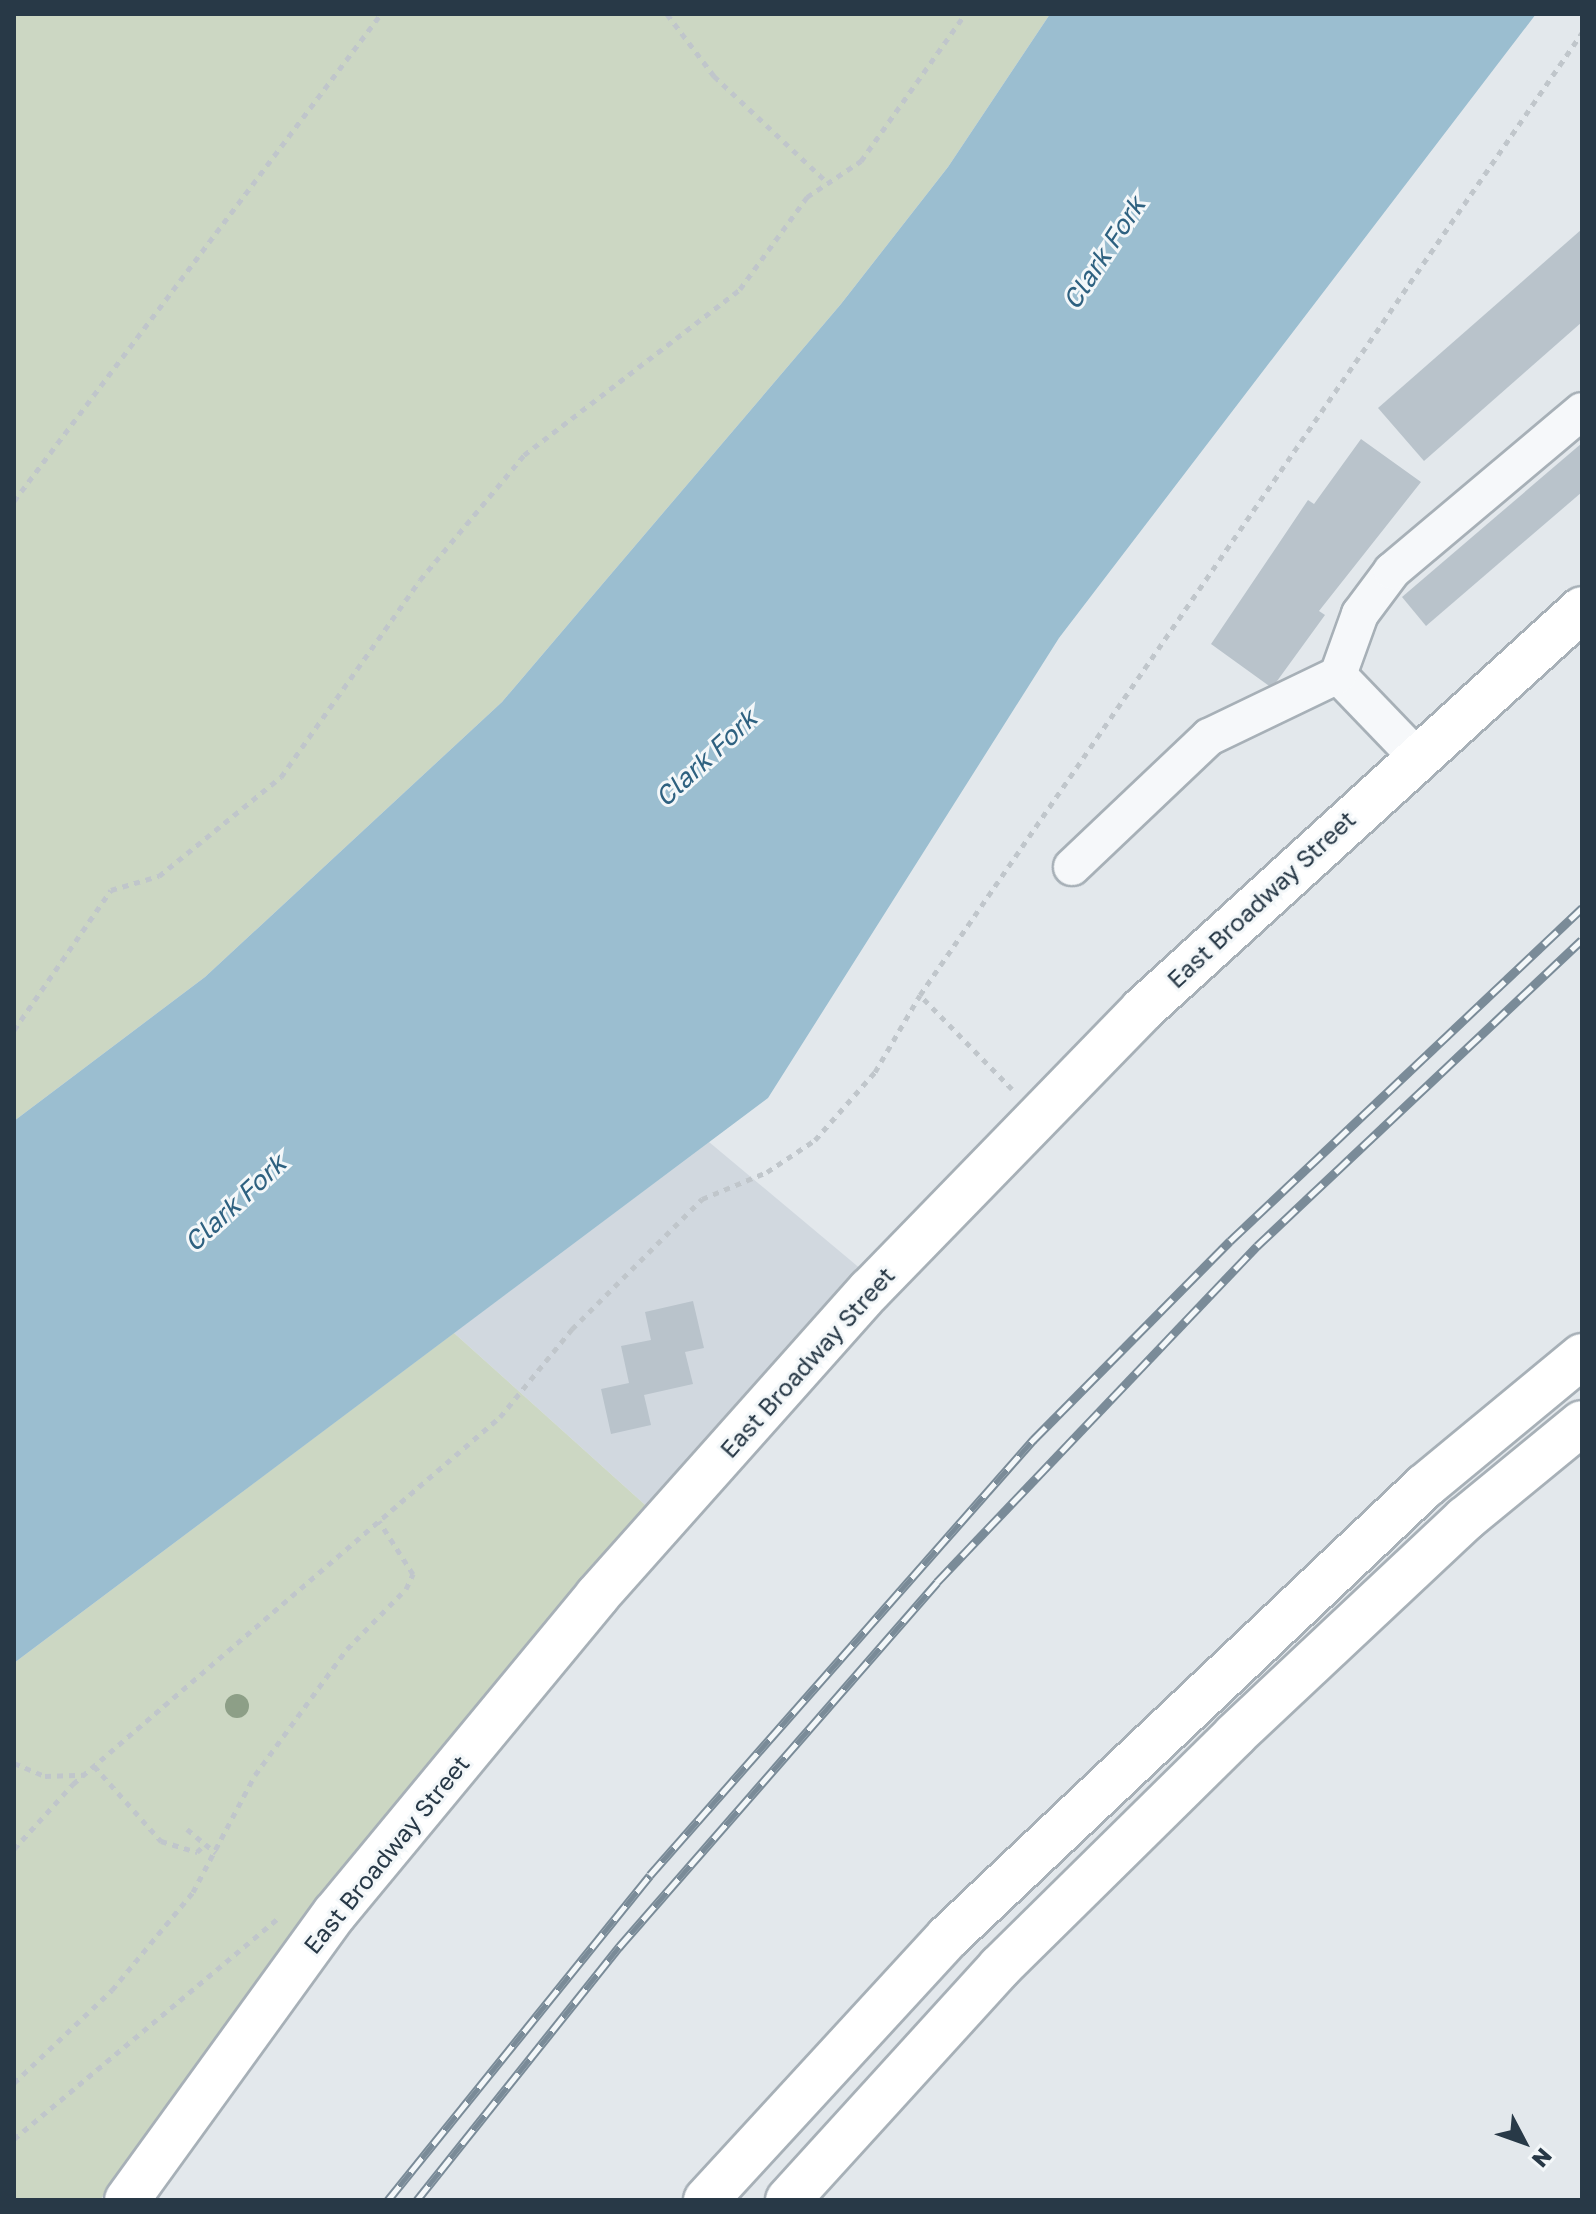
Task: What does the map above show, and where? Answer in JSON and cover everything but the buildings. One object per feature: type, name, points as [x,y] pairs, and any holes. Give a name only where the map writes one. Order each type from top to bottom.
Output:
[{"type":"main road","name":"East Broadway Street","points":[[127,2200],[335,1913],[597,1596],[823,1343],[1142,1010],[1416,756],[1582,609]]},
{"type":"main road","points":[[706,2200],[948,1937],[1425,1486],[1582,1356]]},
{"type":"main road","points":[[788,2200],[1000,1967],[1235,1735],[1465,1519],[1582,1423]]},
{"type":"lane","points":[[1072,867],[1209,737],[1338,675],[1360,614],[1392,571],[1582,411]]},
{"type":"lane","points":[[1338,675],[1416,756]]},
{"type":"path","points":[[14,501],[381,14]]},
{"type":"path","points":[[667,14],[714,76],[828,183]]},
{"type":"path","points":[[14,1030],[111,890],[159,876],[281,777],[420,580],[524,455],[740,289],[807,197],[861,161],[965,14]]},
{"type":"path","points":[[14,1849],[94,1766],[500,1417],[572,1329],[702,1199],[767,1172],[815,1140],[875,1072],[920,995],[1582,33]]},
{"type":"path","points":[[920,995],[1013,1089]]},
{"type":"path","points":[[14,2083],[112,1990],[216,1853],[255,1775],[347,1649],[406,1589],[413,1574],[379,1521]]},
{"type":"path","points":[[14,1763],[45,1776],[84,1775]]},
{"type":"path","points":[[94,1766],[161,1841],[197,1852],[205,1844]]},
{"type":"path","points":[[187,1829],[216,1853]]},
{"type":"path","points":[[14,2139],[284,1914]]},
{"type":"shaded area","points":[[709,1142],[862,1270],[653,1512],[454,1333]]},
{"type":"green space","points":[[14,14],[1050,14],[948,167],[841,304],[502,702],[205,977],[14,1121]]},
{"type":"green space","points":[[454,1333],[653,1512],[278,1950],[100,2200],[14,2200],[14,1663]]},
{"type":"water","name":"Clark Fork","points":[[1050,14],[1536,14],[1059,638],[768,1098],[14,1663],[14,1121],[205,977],[502,702],[841,304],[948,167]]},
{"type":"railway","points":[[388,2200],[650,1875],[1033,1440],[1230,1241],[1582,908]]},
{"type":"railway","points":[[417,2200],[619,1947],[937,1582],[1257,1246],[1582,940]]}]
